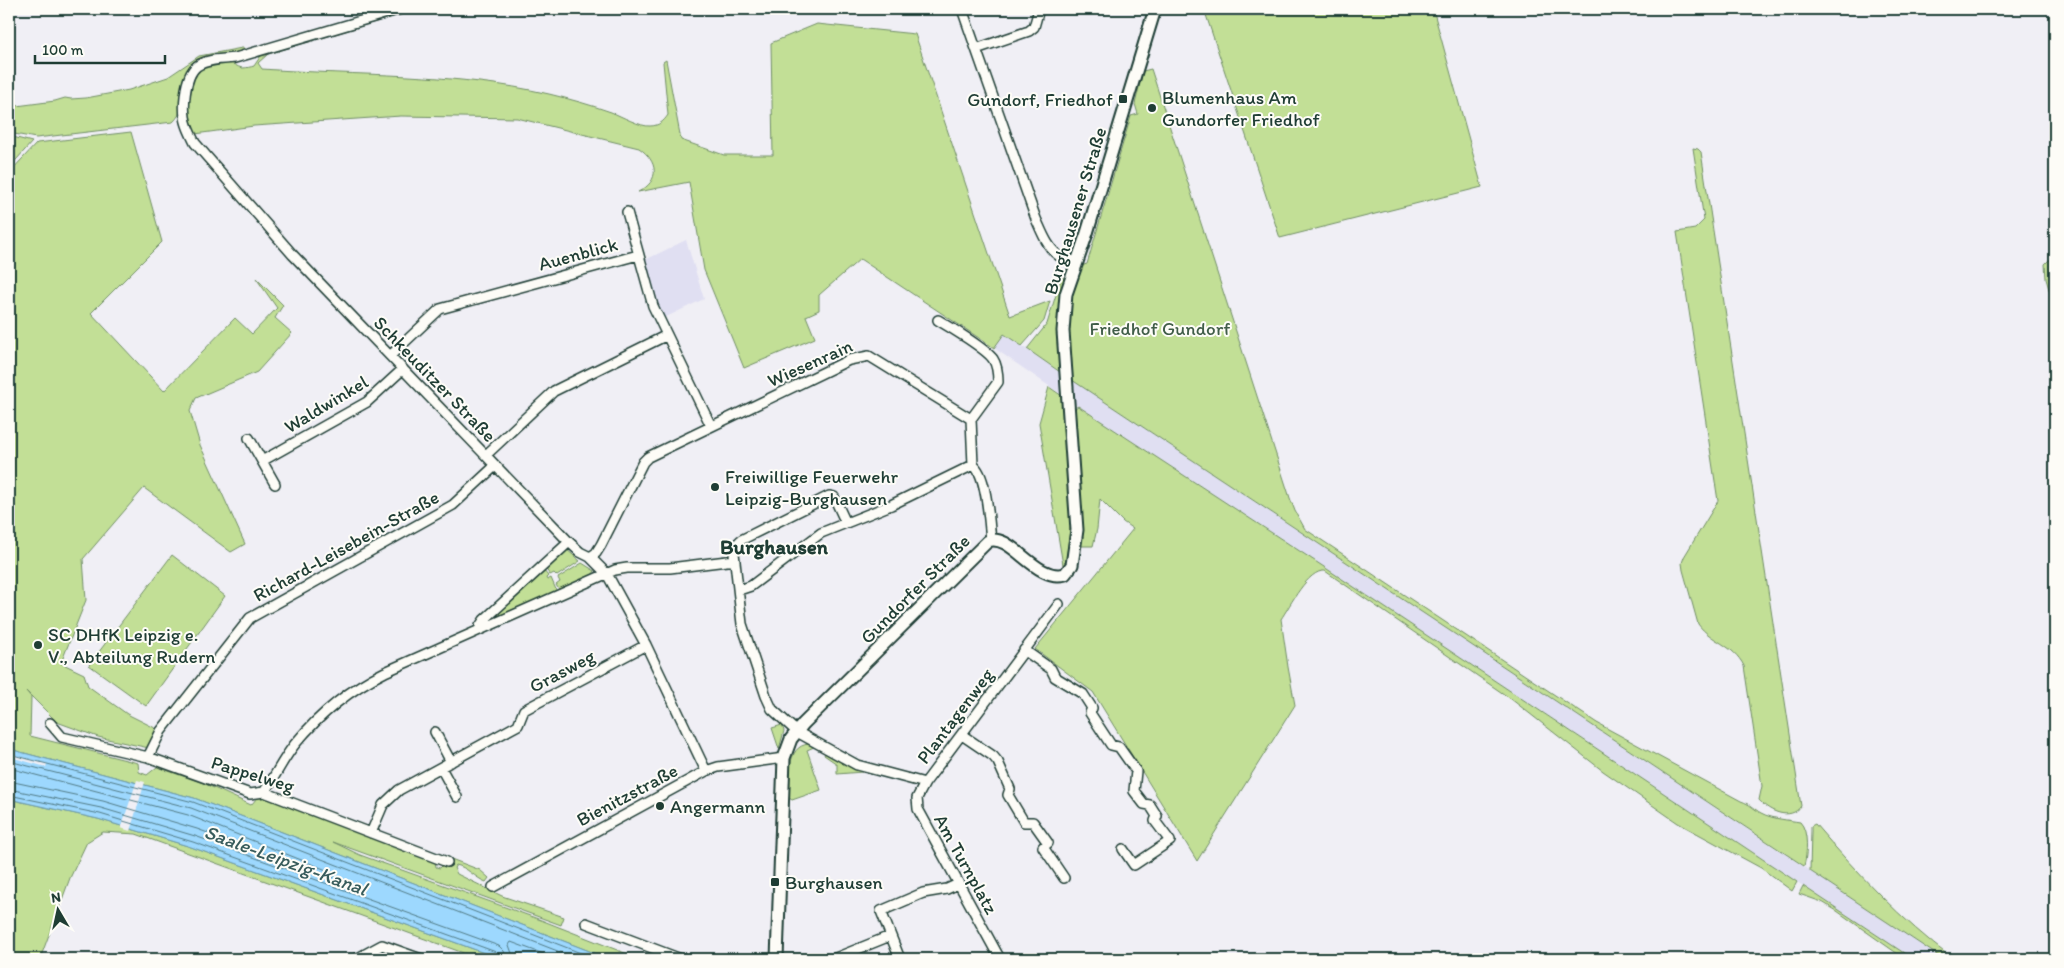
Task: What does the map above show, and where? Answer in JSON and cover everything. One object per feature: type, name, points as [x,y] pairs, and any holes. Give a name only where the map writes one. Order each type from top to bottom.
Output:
[{"type":"street","name":"Schkeuditzer Straße","points":[[401,9],[235,58],[203,63],[191,72],[186,88],[186,124],[195,143],[293,255],[569,542],[580,552],[590,557],[607,574],[646,645],[706,771]]},
{"type":"street","points":[[962,9],[1036,220],[1055,252],[1061,258],[1077,262]]},
{"type":"street","points":[[976,50],[1029,31],[1034,27],[1039,9]]},
{"type":"street","name":"Burghausener Straße","points":[[1075,488],[1067,381],[1064,309],[1066,294],[1090,225],[1155,9]]},
{"type":"street","points":[[627,212],[638,254]]},
{"type":"street","name":"Auenblick","points":[[390,356],[440,309],[638,254],[653,306],[710,426]]},
{"type":"street","points":[[938,320],[960,333],[993,359],[998,376],[998,382],[971,418],[973,465],[982,477],[991,540]]},
{"type":"street","points":[[486,455],[554,391],[667,335]]},
{"type":"street","name":"Wiesenrain","points":[[590,557],[596,553],[643,462],[648,457],[849,360],[869,356],[971,418]]},
{"type":"street","name":"Waldwinkel","points":[[262,461],[367,402],[403,369]]},
{"type":"street","points":[[249,438],[275,484]]},
{"type":"street","points":[[739,590],[752,586],[821,533],[891,505],[973,465]]},
{"type":"street","name":"Richard-Leisebein-Straße","points":[[148,756],[161,731],[250,618],[444,511],[466,495],[495,466]]},
{"type":"street","name":"Gundorfer Straße","points":[[786,753],[797,732],[984,544],[991,540],[1000,541],[1046,573],[1059,576],[1065,574],[1072,565],[1075,548],[1077,530],[1075,488]]},
{"type":"street","points":[[264,792],[295,744],[320,717],[350,692],[385,672],[615,570],[628,568],[670,568],[735,560],[735,548],[741,540],[829,496],[834,498],[838,504],[846,523]]},
{"type":"street","points":[[481,629],[480,626],[488,616],[569,542]]},
{"type":"street","name":"Plantagenweg","points":[[735,560],[742,624],[769,704],[786,724],[857,765],[925,783],[1059,604]]},
{"type":"street","name":"Grasweg","points":[[370,833],[384,805],[392,795],[518,725],[524,710],[646,645]]},
{"type":"street","points":[[1024,650],[1051,669],[1055,677],[1082,694],[1092,708],[1090,713],[1111,745],[1119,747],[1136,771],[1134,791],[1144,804],[1150,805],[1158,816],[1155,821],[1170,841],[1134,865],[1123,849]]},
{"type":"street","name":"Pappelweg","points":[[50,723],[62,737],[148,756],[250,794],[264,792],[447,862]]},
{"type":"street","points":[[435,732],[450,762]]},
{"type":"street","points":[[962,735],[993,756],[998,762],[1010,789],[1008,794],[1024,822],[1033,822],[1048,843],[1043,847],[1064,878]]},
{"type":"street","points":[[777,959],[786,753]]},
{"type":"street","name":"Bienitzstraße","points":[[493,887],[706,771],[786,753]]},
{"type":"street","points":[[441,768],[457,797]]},
{"type":"street","name":"Am Turnplatz","points":[[925,783],[917,798],[918,809],[1000,959]]},
{"type":"street","points":[[900,959],[881,914],[883,909],[923,893],[947,889],[958,884]]},
{"type":"street","points":[[586,923],[681,959]]},
{"type":"street","points":[[833,959],[890,936]]},
{"type":"street","points":[[356,959],[382,945],[421,959]]},
{"type":"shaded area","points":[[686,240],[704,299],[664,318],[654,297],[643,261]]},
{"type":"shaded area","points":[[1004,334],[1060,372],[1061,376],[1072,384],[1072,380],[1943,959],[1913,959],[1324,567],[1078,406],[994,348]]},
{"type":"green space","points":[[411,9],[419,9],[268,54],[258,63],[262,69],[442,78],[514,87],[580,102],[611,112],[636,123],[650,126],[661,123],[668,115],[663,62],[666,60],[681,140],[724,155],[773,155],[771,43],[817,24],[915,34],[1010,316],[1050,301],[1044,321],[1022,346],[1004,334],[994,348],[860,259],[819,295],[819,310],[806,316],[815,338],[744,368],[704,270],[689,182],[638,192],[651,182],[654,171],[650,159],[639,148],[517,118],[401,116],[254,126],[195,134],[189,109],[190,85],[195,75],[202,68],[213,63],[228,62],[242,68],[254,66],[262,54]]},
{"type":"green space","points":[[1204,9],[1433,9],[1482,187],[1280,238]]},
{"type":"green space","points":[[244,48],[245,52],[207,58],[193,67],[184,83],[179,115],[173,122],[36,138],[9,133],[9,107],[65,98],[86,98],[129,90],[168,77],[199,56]]},
{"type":"green space","name":"Friedhof Gundorf","points":[[1151,69],[1290,498],[1305,529],[1597,723],[1765,815],[1800,822],[1806,837],[1804,866],[1072,380],[1068,322],[1071,294],[1081,266],[1087,264],[1131,116],[1138,114],[1135,104],[1143,71]]},
{"type":"green space","points":[[131,132],[162,242],[91,313],[164,391],[235,318],[252,334],[277,308],[256,278],[283,305],[275,318],[292,333],[257,372],[196,398],[190,411],[200,445],[245,544],[231,552],[144,488],[83,559],[86,600],[61,663],[84,674],[88,686],[127,714],[161,731],[149,748],[98,737],[57,722],[26,691],[31,697],[30,736],[138,763],[139,772],[147,775],[157,767],[203,783],[251,805],[257,798],[265,797],[435,861],[436,867],[440,868],[444,864],[449,865],[451,859],[480,870],[489,878],[486,882],[456,865],[454,868],[457,874],[502,896],[564,917],[561,925],[333,842],[360,855],[541,920],[640,959],[610,959],[194,798],[9,749],[9,173],[37,143]]},
{"type":"green space","points":[[9,136],[32,142],[9,168]]},
{"type":"green space","points":[[1693,148],[1701,152],[1801,806],[1797,811],[1786,814],[1768,808],[1759,800],[1762,786],[1744,666],[1734,653],[1709,635],[1698,624],[1682,563],[1718,501],[1677,232],[1695,229],[1704,220]]},
{"type":"green space","points":[[2055,259],[2055,309],[2046,279],[2045,264],[2049,260]]},
{"type":"green space","points":[[1062,275],[1064,280],[1057,321],[1060,372],[1027,349],[1047,324]]},
{"type":"green space","points":[[1049,387],[1062,396],[1071,521],[1066,561],[1063,565],[1039,423]]},
{"type":"green space","points":[[1078,406],[1324,567],[1797,882],[1792,891],[1761,868],[1678,823],[1603,771],[1511,699],[1325,571],[1312,576],[1306,582],[1281,619],[1295,705],[1197,861],[1093,692],[1035,649],[1133,529],[1123,522],[1100,499],[1093,546],[1081,546],[1083,526],[1075,408]]},
{"type":"green space","points":[[566,549],[580,561],[557,576],[554,573],[550,575],[545,568]]},
{"type":"green space","points":[[172,555],[225,596],[146,706],[89,665]]},
{"type":"green space","points":[[582,563],[595,571],[590,578],[560,591],[556,585],[560,582],[558,578]]},
{"type":"green space","points":[[543,570],[548,576],[547,580],[551,578],[557,592],[497,617],[495,614]]},
{"type":"green space","points":[[782,725],[784,731],[779,749],[772,728]]},
{"type":"green space","points":[[809,744],[814,747],[807,750],[821,790],[792,800],[789,798],[789,774],[792,757],[801,746]]},
{"type":"green space","points":[[825,753],[862,772],[837,774],[837,764],[824,755]]},
{"type":"green space","points":[[9,799],[98,819],[191,847],[501,959],[480,959],[136,834],[103,832],[87,842],[70,878],[40,959],[9,959]]},
{"type":"green space","points":[[1815,824],[1880,895],[1915,928],[1953,959],[1943,959],[1810,871],[1811,826]]},
{"type":"green space","points":[[1803,886],[1913,959],[1905,959],[1822,902],[1799,894]]},
{"type":"water","name":"Saale-Leipzig-Kanal","points":[[9,749],[194,798],[610,959],[501,959],[191,847],[98,819],[9,799]]},
{"type":"pier","points":[[15,755],[47,764],[46,767],[14,758]]},
{"type":"pier","points":[[137,780],[145,782],[130,831],[121,828]]},
{"type":"place","name":"Gundorf, Friedhof","points":[[1123,99]]},
{"type":"place","name":"Blumenhaus Am Gundorfer Friedhof","points":[[1152,108]]},
{"type":"place","name":"Freiwillige Feuerwehr Leipzig-Burghausen","points":[[715,487]]},
{"type":"place","name":"SC DHfK Leipzig e. V., Abteilung Rudern","points":[[38,645]]},
{"type":"place","name":"Angermann","points":[[660,806]]},
{"type":"place","name":"Burghausen","points":[[775,882]]},
{"type":"district","name":"Burghausen","points":[[774,546]]}]
